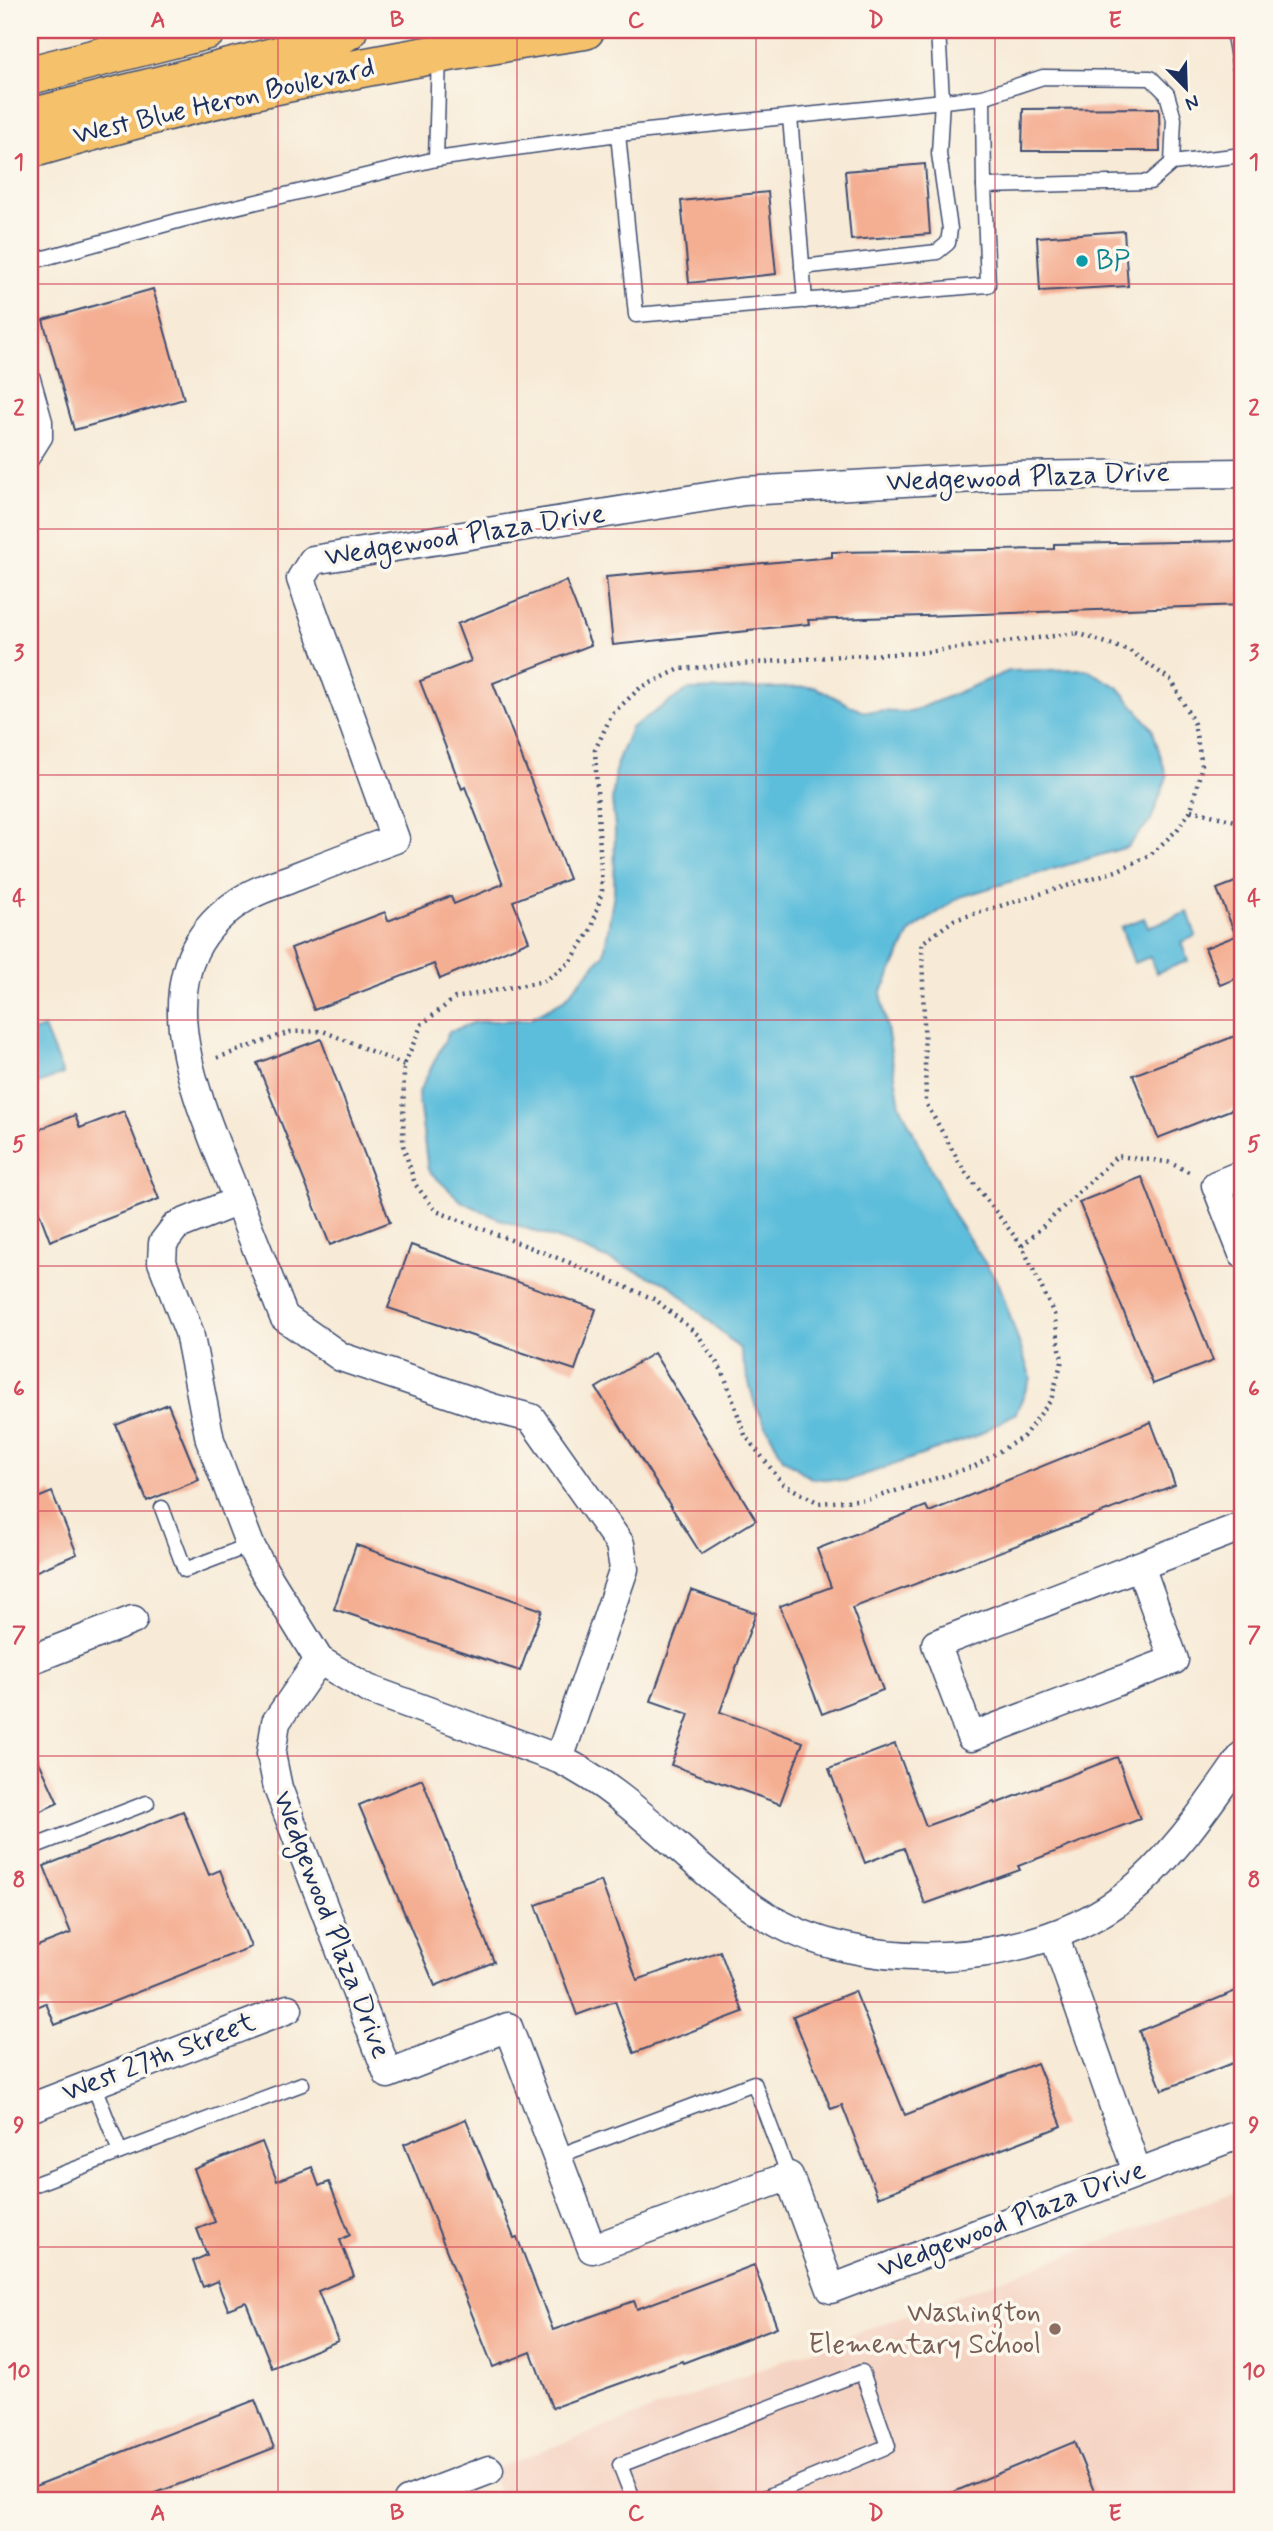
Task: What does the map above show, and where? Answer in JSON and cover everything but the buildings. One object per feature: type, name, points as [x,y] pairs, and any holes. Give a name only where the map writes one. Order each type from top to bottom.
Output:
[{"type":"main road","points":[[30,75],[207,30]]},
{"type":"main road","points":[[30,118],[325,44],[348,30]]},
{"type":"main road","name":"West Blue Heron Boulevard","points":[[30,149],[445,41],[585,30]]},
{"type":"street","name":"Wedgewood Plaza Drive","points":[[559,1759],[624,1569],[620,1544],[531,1418],[492,1408],[341,1357],[284,1317],[192,1081],[183,1041],[183,999],[192,955],[212,923],[251,895],[395,839],[301,579],[313,560],[744,491],[1011,475],[1243,473]]},
{"type":"street","points":[[1243,1174],[1216,1185],[1243,1254]]},
{"type":"street","points":[[239,1201],[176,1226],[163,1243],[162,1262],[189,1332],[210,1440],[250,1545],[319,1660],[368,1689],[559,1759],[594,1778],[632,1806],[708,1875],[764,1915],[820,1940],[862,1951],[896,1955],[934,1955],[1013,1946],[1054,1935],[1094,1917],[1124,1897],[1150,1873],[1179,1841],[1243,1755]]},
{"type":"street","points":[[1140,1566],[1174,1660],[971,1737],[936,1644],[1243,1526]]},
{"type":"street","points":[[30,1660],[133,1620]]},
{"type":"street","name":"Wedgewood Plaza Drive","points":[[319,1660],[276,1722],[271,1754],[278,1788],[387,2074],[508,2027],[592,2249],[789,2176],[831,2289],[1243,2133]]},
{"type":"street","points":[[1054,1935],[1138,2172]]},
{"type":"street","name":"West 27th Street","points":[[31,2104],[93,2084],[288,2009]]},
{"type":"street","points":[[408,2501],[489,2470]]},
{"type":"lane","points":[[802,267],[937,252],[948,243],[950,229],[939,153],[942,99],[938,30]]},
{"type":"lane","points":[[1233,30],[1243,86]]},
{"type":"lane","points":[[436,159],[445,41]]},
{"type":"lane","points":[[30,262],[181,220],[436,159],[618,134],[982,97],[1043,77],[1151,78],[1167,94],[1171,106],[1174,119],[1172,163]]},
{"type":"lane","points":[[618,134],[636,315],[988,285],[982,97]]},
{"type":"lane","points":[[790,117],[805,301]]},
{"type":"lane","points":[[984,186],[1150,181],[1172,163],[1243,155]]},
{"type":"lane","points":[[30,368],[46,421],[45,438],[30,462]]},
{"type":"lane","points":[[162,1508],[185,1570],[250,1545]]},
{"type":"lane","points":[[30,1848],[147,1803]]},
{"type":"lane","points":[[558,2156],[754,2082],[789,2176]]},
{"type":"lane","points":[[93,2084],[120,2152]]},
{"type":"lane","points":[[30,2186],[302,2084]]},
{"type":"lane","points":[[634,2501],[620,2465],[862,2372],[888,2446],[757,2501]]},
{"type":"path","points":[[1077,633],[1130,651],[1172,681],[1194,724],[1202,765],[1191,810],[1177,830],[1149,856],[1116,872],[954,920],[922,943],[926,1103],[963,1169],[1022,1246],[1055,1314],[1062,1360],[1051,1400],[1023,1437],[975,1466],[870,1499],[819,1503],[783,1484],[745,1435],[723,1371],[698,1335],[656,1300],[568,1262],[436,1211],[415,1184],[403,1145],[404,1065],[422,1024],[456,998],[545,981],[571,961],[592,928],[602,891],[595,750],[612,715],[640,688],[680,669],[842,656],[919,653],[1077,633]]},
{"type":"path","points":[[1191,810],[1243,823]]},
{"type":"path","points":[[189,1068],[290,1032],[323,1031],[404,1065]]},
{"type":"path","points":[[1022,1246],[1116,1156],[1168,1162],[1216,1185]]},
{"type":"shaded area","name":"Washington Elementary School","points":[[1243,2189],[1243,2501],[502,2501],[491,2470]]},
{"type":"water","points":[[1086,669],[1119,688],[1152,728],[1167,777],[1151,820],[1127,847],[960,897],[911,931],[881,993],[900,1105],[954,1216],[999,1284],[1031,1378],[1016,1413],[976,1436],[847,1481],[811,1478],[783,1458],[755,1405],[740,1349],[670,1285],[566,1242],[499,1219],[461,1201],[428,1170],[418,1094],[449,1032],[475,1022],[529,1019],[565,999],[604,954],[614,893],[615,827],[612,801],[617,762],[631,728],[687,690],[815,687],[861,711],[911,712],[1009,671]]},
{"type":"water","points":[[1188,912],[1196,936],[1181,942],[1188,961],[1156,973],[1150,957],[1134,963],[1121,927],[1144,918],[1148,927]]},
{"type":"water","points":[[44,1028],[63,1074],[36,1085],[30,1069],[30,1033]]},
{"type":"place","name":"BP","points":[[1082,261]]},
{"type":"place","name":"Washington Elementary School","points":[[1055,2329]]}]
